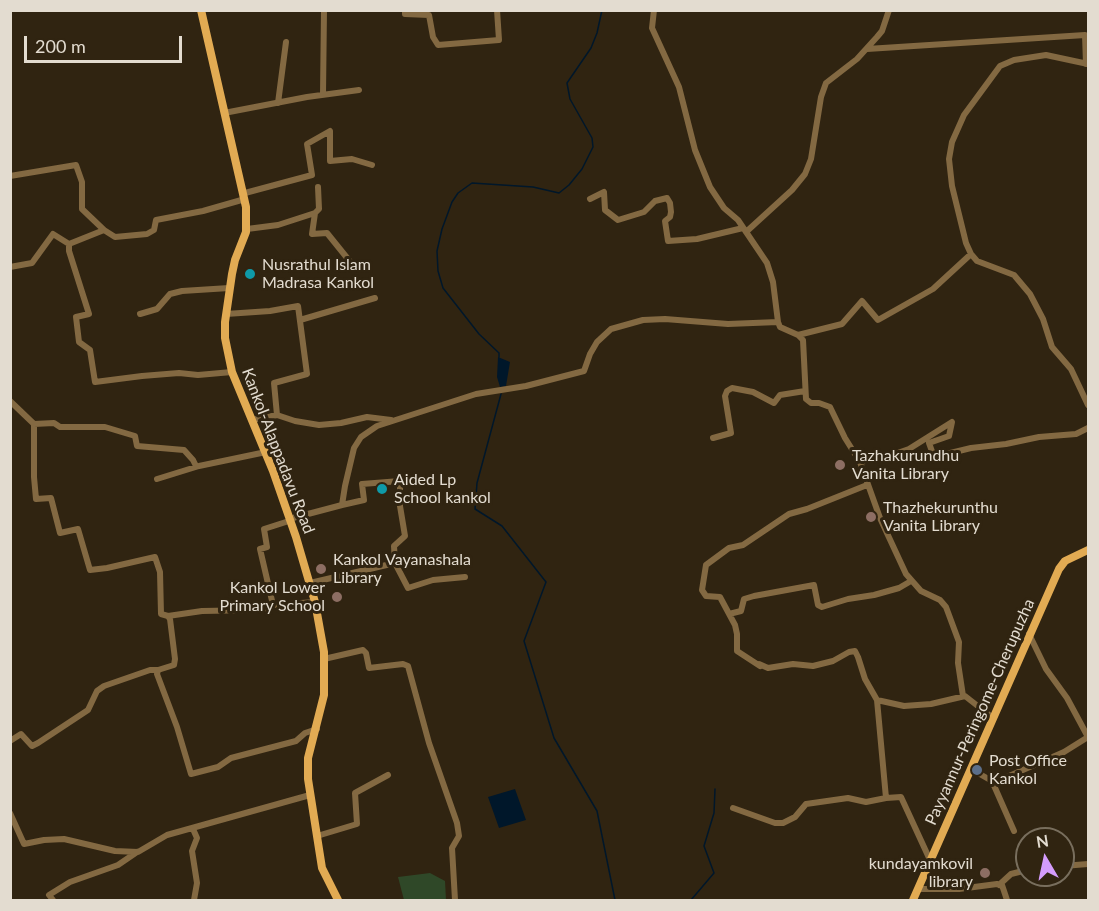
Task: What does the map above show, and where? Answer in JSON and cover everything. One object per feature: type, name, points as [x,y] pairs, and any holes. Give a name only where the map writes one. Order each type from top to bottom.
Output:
[{"type":"main road","name":"Kankol-Alappadavu Road","points":[[201,10],[233,155],[245,196],[247,229],[234,260],[225,338],[232,372],[266,452],[315,602],[324,659],[324,695],[307,768],[322,868],[338,900]]},
{"type":"main road","name":"Payyannur-Peringome-Cherupuzha","points":[[913,900],[1059,569],[1071,557],[1089,550]]},
{"type":"street","points":[[323,94],[324,10]]},
{"type":"street","points":[[405,10],[405,14],[429,15],[438,45],[500,40],[497,10]]},
{"type":"street","points":[[654,10],[652,28],[679,87],[695,150],[710,187],[767,263],[773,282],[780,327],[798,335],[803,340],[806,399],[811,403],[830,407],[860,462],[880,518],[911,581],[921,591],[940,600],[946,607],[960,642],[958,663],[963,696],[993,718]]},
{"type":"street","points":[[590,199],[604,192],[605,210],[618,220],[644,212],[655,201],[667,198],[671,212],[670,217],[665,221],[669,241],[697,239],[744,230],[792,190],[806,174],[811,159],[821,97],[826,83],[866,49],[882,31],[889,10]]},
{"type":"street","points":[[866,49],[1085,35],[1087,64],[1046,55],[1014,60],[1000,66],[964,115],[952,142],[949,159],[952,186],[971,254],[977,261],[1014,275],[1030,294],[1043,319],[1052,347],[1071,369],[1089,405]]},
{"type":"street","points":[[278,103],[286,42]]},
{"type":"street","points":[[224,113],[323,94],[359,90]]},
{"type":"street","points":[[10,176],[76,165],[82,182],[82,209],[115,237],[147,234],[154,230],[156,220],[203,211],[312,175],[307,144],[330,131],[330,161],[352,159],[372,165]]},
{"type":"street","points":[[247,229],[278,225],[315,213],[319,209],[318,187]]},
{"type":"street","points":[[315,213],[312,234],[327,233],[352,264]]},
{"type":"street","points":[[69,244],[104,230]]},
{"type":"street","points":[[10,267],[32,263],[53,234],[69,244]]},
{"type":"street","points":[[69,244],[69,251],[89,314],[76,317],[79,342],[90,350],[95,382],[151,375],[232,372]]},
{"type":"street","points":[[798,335],[842,324],[862,301],[878,320],[933,289],[971,254]]},
{"type":"street","points":[[140,314],[157,309],[170,294],[229,288]]},
{"type":"street","points":[[300,320],[375,298]]},
{"type":"street","points":[[226,314],[270,311],[298,306],[308,375],[274,383],[276,415]]},
{"type":"street","points":[[342,505],[354,448],[361,437],[376,426],[476,394],[526,386],[584,371],[597,342],[611,329],[636,321],[665,319],[728,324],[778,322]]},
{"type":"street","points":[[713,438],[731,433],[724,396],[732,388],[753,392],[774,403],[780,395],[805,391]]},
{"type":"street","points":[[10,401],[34,424],[36,499],[51,498],[60,533],[78,529],[90,570],[155,557],[160,572],[161,614],[168,616],[202,611],[257,610],[268,608],[273,604],[315,602]]},
{"type":"street","points":[[252,420],[276,415],[319,425],[367,417],[393,421]]},
{"type":"street","points":[[860,462],[886,458],[909,449],[952,422],[950,436],[929,443],[934,457],[971,448],[1039,437],[1076,434],[1089,428]]},
{"type":"street","points":[[34,424],[54,423],[60,427],[105,427],[135,436],[137,446],[184,450],[196,466]]},
{"type":"street","points":[[157,479],[196,466],[266,452]]},
{"type":"street","points":[[273,604],[260,549],[267,547],[264,529],[364,500],[362,484],[400,481],[400,506],[405,536],[394,546],[395,563],[408,588],[434,580],[465,577]]},
{"type":"street","points":[[867,485],[789,514],[743,545],[729,548],[706,565],[702,590],[706,596],[720,597],[737,634],[737,651],[760,666],[768,668],[793,664],[813,666],[833,661],[855,651],[865,679],[877,700],[886,798]]},
{"type":"street","points":[[310,583],[395,563]]},
{"type":"street","points":[[729,614],[741,611],[744,599],[814,585],[818,605],[822,607],[848,599],[874,596],[899,588],[911,581]]},
{"type":"street","points":[[10,741],[21,734],[32,746],[88,710],[97,691],[104,686],[150,670],[174,665],[168,616]]},
{"type":"street","points":[[992,781],[1000,780],[1044,761],[1088,737],[1067,698],[1046,669],[1029,634]]},
{"type":"street","points":[[324,659],[363,650],[366,653],[369,668],[403,664],[408,666],[429,743],[458,823],[459,836],[452,848],[455,900]]},
{"type":"street","points":[[755,659],[760,666]]},
{"type":"street","points":[[158,670],[158,681],[177,727],[191,774],[218,768],[231,758],[296,741],[305,733],[317,729]]},
{"type":"street","points":[[877,700],[904,706],[931,704],[963,696]]},
{"type":"street","points":[[971,769],[992,781],[1014,831]]},
{"type":"street","points":[[317,836],[357,824],[355,793],[388,775]]},
{"type":"street","points":[[53,900],[49,895],[70,882],[118,865],[167,835],[310,795]]},
{"type":"street","points":[[733,808],[775,823],[783,823],[795,817],[806,804],[848,798],[866,802],[901,797],[930,860]]},
{"type":"street","points":[[10,813],[12,823],[24,844],[64,839],[115,851],[138,852]]},
{"type":"street","points":[[193,829],[197,838],[192,851],[197,883],[194,900]]},
{"type":"street","points":[[919,889],[959,889],[999,885],[1015,873]]},
{"type":"street","points":[[999,885],[1002,885],[1007,900]]},
{"type":"green space","points":[[430,873],[445,881],[446,900],[404,900],[398,877]]},
{"type":"water","points":[[498,357],[510,362],[506,386],[500,387],[497,377]]},
{"type":"water","points":[[515,789],[526,820],[499,828],[488,797]]},
{"type":"waterway","points":[[499,357],[499,353],[479,334],[443,288],[438,271],[437,251],[442,229],[452,202],[458,193],[472,183],[533,187],[559,193],[582,169],[593,147],[592,138],[570,99],[567,83],[591,48],[602,10]]},
{"type":"waterway","points":[[501,394],[477,483],[475,509],[502,526],[546,582],[524,641],[554,738],[597,811],[615,900]]},
{"type":"waterway","points":[[691,900],[714,873],[704,846],[714,813],[715,789]]},
{"type":"place","name":"Nusrathul Islam Madrasa Kankol","points":[[250,274]]},
{"type":"place","name":"Tazhakurundhu Vanita Library","points":[[840,465]]},
{"type":"place","name":"Aided Lp School kankol","points":[[382,489]]},
{"type":"place","name":"Thazhekurunthu Vanita Library","points":[[871,517]]},
{"type":"place","name":"Kankol Vayanashala Library","points":[[321,569]]},
{"type":"place","name":"Kankol Lower Primary School","points":[[337,597]]},
{"type":"place","name":"Post Office Kankol","points":[[977,770]]},
{"type":"place","name":"kundayamkovil library","points":[[985,873]]}]
